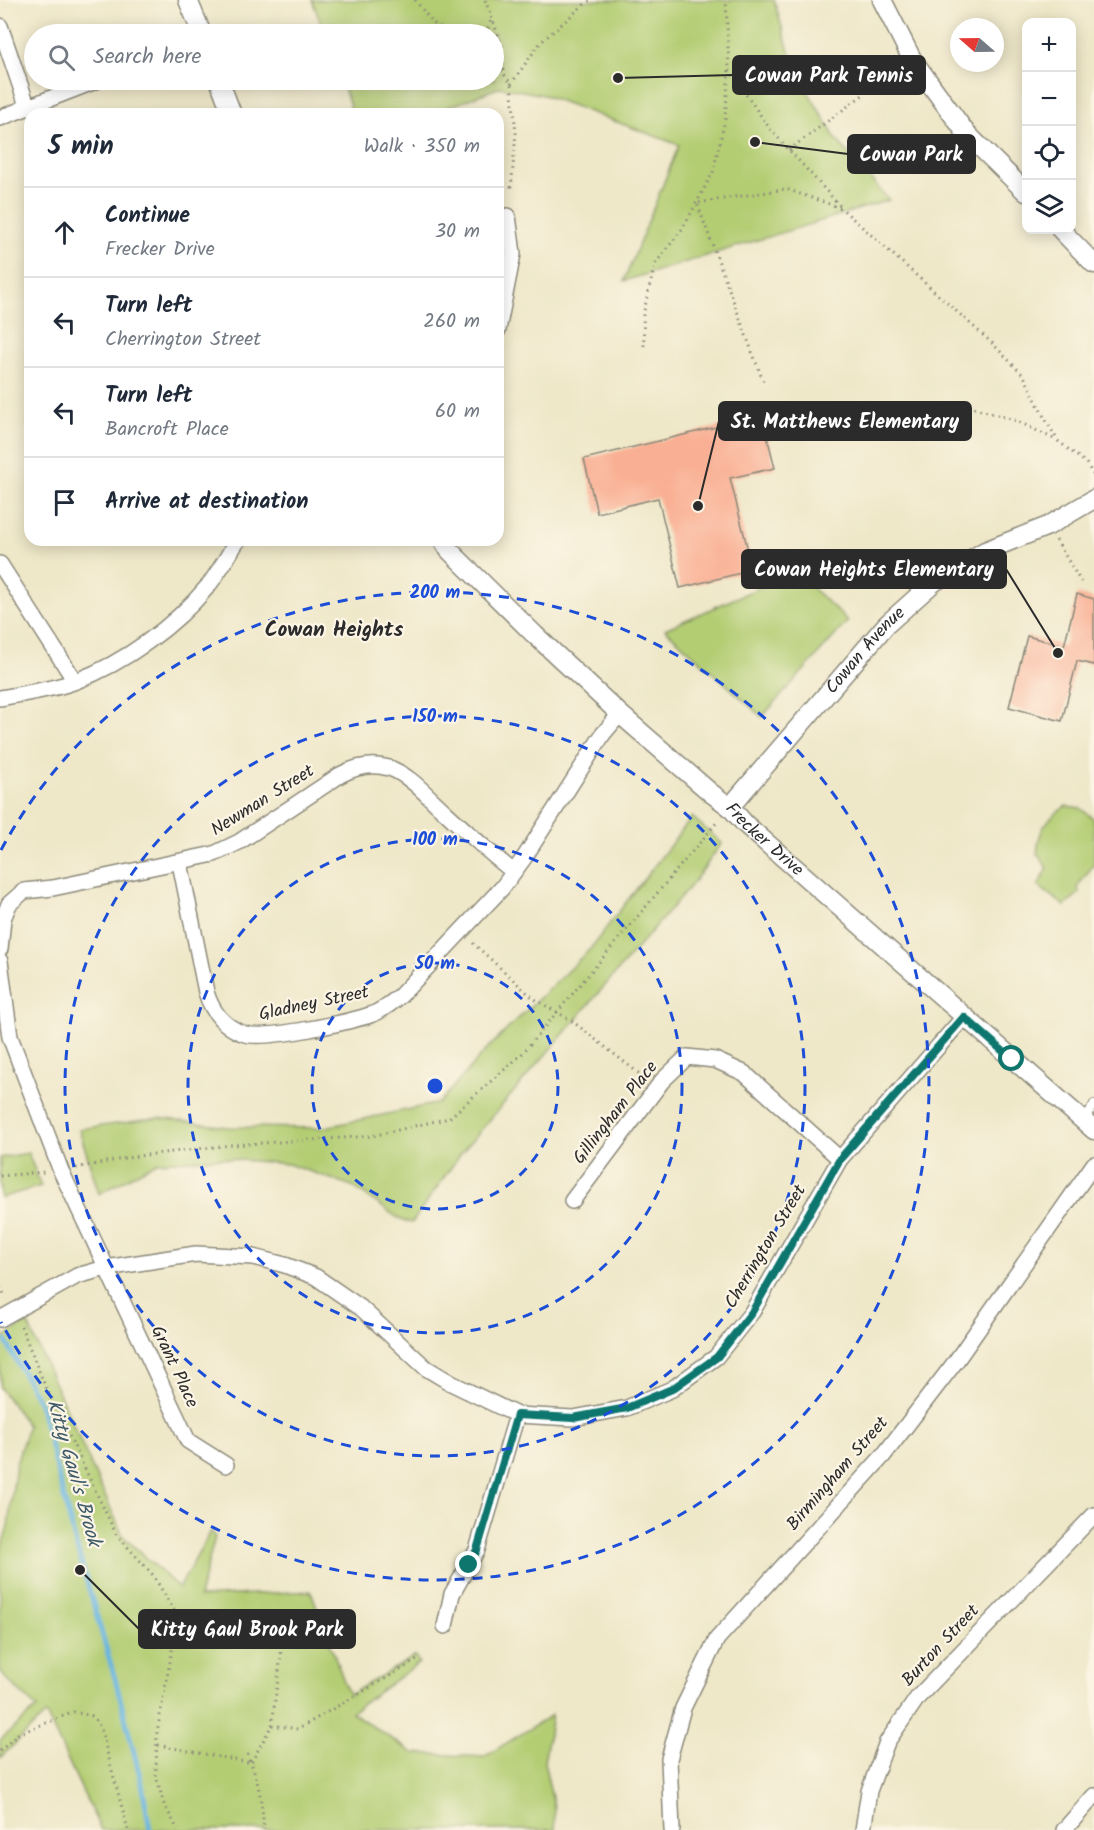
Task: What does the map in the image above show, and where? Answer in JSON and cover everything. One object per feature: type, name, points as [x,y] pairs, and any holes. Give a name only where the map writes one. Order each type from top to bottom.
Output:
[{"type":"street","points":[[188,0],[198,24]]},
{"type":"street","points":[[882,0],[912,59],[966,133],[1022,188]]},
{"type":"street","points":[[0,26],[28,108],[73,90]]},
{"type":"street","points":[[223,90],[230,108]]},
{"type":"street","points":[[0,118],[24,109]]},
{"type":"street","points":[[504,300],[513,254],[508,216]]},
{"type":"street","points":[[1065,234],[1094,264]]},
{"type":"street","name":"Cowan Avenue","points":[[730,807],[886,625],[934,582],[985,552],[1048,526],[1094,499]]},
{"type":"street","points":[[0,698],[75,681],[113,664],[164,630],[208,586],[234,546]]},
{"type":"street","name":"Frecker Drive","points":[[446,546],[492,594],[620,714],[730,807],[745,824],[1089,1126]]},
{"type":"street","points":[[0,564],[75,681]]},
{"type":"street","name":"Gladney Street","points":[[180,863],[209,1002],[219,1018],[234,1030],[261,1036],[361,1017],[390,1004],[502,888],[603,734],[620,714]]},
{"type":"street","name":"Newman Street","points":[[0,949],[3,919],[9,904],[24,891],[53,888],[206,857],[230,847],[340,775],[357,767],[389,768],[408,778],[492,855],[514,872]]},
{"type":"street","points":[[0,961],[5,1039],[61,1171],[106,1268]]},
{"type":"street","name":"Cherrington Street","points":[[0,1319],[77,1276],[106,1268],[196,1254],[253,1257],[285,1265],[316,1277],[361,1308],[426,1368],[451,1383],[517,1415],[573,1418],[627,1408],[672,1389],[717,1357],[752,1312],[840,1159],[964,1017]]},
{"type":"street","name":"Gillingham Place","points":[[572,1201],[662,1081],[687,1058],[715,1060],[744,1073],[840,1159]]},
{"type":"street","name":"Birmingham Street","points":[[672,1830],[669,1759],[683,1708],[717,1639],[883,1456],[956,1361],[1094,1164]]},
{"type":"street","name":"Grant Place","points":[[106,1268],[188,1441],[226,1465]]},
{"type":"street","points":[[445,1626],[452,1594],[477,1550],[517,1415]]},
{"type":"street","name":"Burton Street","points":[[863,1830],[869,1791],[887,1742],[918,1697],[1094,1515]]},
{"type":"street","points":[[1064,1830],[1094,1796]]},
{"type":"lane","points":[[1089,1126],[1094,1104]]},
{"type":"path","points":[[415,0],[434,24]]},
{"type":"path","points":[[485,0],[494,24]]},
{"type":"path","points":[[511,84],[540,43],[592,0]]},
{"type":"path","points":[[644,346],[643,315],[655,264],[683,228],[713,172],[725,120],[729,69],[726,0]]},
{"type":"path","points":[[490,24],[492,19]]},
{"type":"path","points":[[504,65],[505,74],[511,84],[516,133],[511,189]]},
{"type":"path","points":[[729,69],[770,129],[841,208],[992,343],[1024,376],[1058,441]]},
{"type":"path","points":[[789,150],[895,71]]},
{"type":"path","points":[[697,203],[786,189],[841,208]]},
{"type":"path","points":[[697,203],[763,381]]},
{"type":"path","points":[[968,406],[1017,421],[1058,441],[1086,463],[1094,476]]},
{"type":"path","points":[[1056,540],[1081,582]]},
{"type":"path","points":[[75,1168],[138,1156],[231,1145],[372,1136],[449,1118],[521,1055],[718,821]]},
{"type":"path","points":[[474,944],[533,998],[558,1012],[650,1082]]},
{"type":"path","points":[[0,1176],[45,1172]]},
{"type":"path","points":[[0,1287],[5,1296]]},
{"type":"path","points":[[20,1324],[39,1372],[116,1534],[153,1575],[178,1617],[157,1732],[156,1776],[165,1804],[178,1830]]},
{"type":"path","points":[[178,1617],[283,1639],[272,1725],[251,1763]]},
{"type":"path","points":[[272,1725],[298,1729],[419,1659]]},
{"type":"path","points":[[0,1751],[18,1734],[74,1712],[92,1716],[102,1733],[128,1830]]},
{"type":"path","points":[[158,1745],[251,1763]]},
{"type":"path","points":[[247,1754],[261,1795],[264,1830]]},
{"type":"green space","points":[[312,0],[774,0],[794,68],[836,139],[889,200],[624,281],[679,145],[544,95],[504,88],[504,24],[321,24]]},
{"type":"green space","points":[[345,90],[492,90],[446,108],[351,108]]},
{"type":"green space","points":[[795,572],[848,621],[762,717],[665,629]]},
{"type":"green space","points":[[1066,806],[1080,808],[1094,819],[1094,864],[1078,886],[1079,893],[1065,906],[1038,886],[1048,868],[1037,854],[1039,838],[1044,826]]},
{"type":"green space","points":[[692,817],[722,843],[693,883],[462,1152],[412,1223],[401,1220],[352,1186],[288,1164],[220,1158],[157,1162],[99,1194],[79,1129],[159,1118],[228,1127],[321,1128],[439,1103],[487,1049],[590,949]]},
{"type":"green space","points":[[28,1153],[41,1186],[0,1198],[0,1158]]},
{"type":"green space","points":[[27,1322],[123,1536],[179,1588],[211,1531],[215,1537],[199,1597],[311,1591],[349,1695],[415,1656],[419,1663],[351,1712],[413,1753],[484,1757],[552,1715],[544,1762],[554,1807],[555,1830],[101,1830],[46,1714],[0,1758],[0,1740],[37,1708],[0,1673],[0,1552],[8,1526],[16,1464],[28,1426],[0,1388],[0,1340]]},
{"type":"building","points":[[762,416],[775,468],[730,478],[753,570],[680,588],[658,498],[597,513],[584,459]]},
{"type":"building","points":[[1077,594],[1094,599],[1094,665],[1077,661],[1062,721],[1009,707],[1027,636],[1064,646]]},
{"type":"waterway","name":"Kitty Gaul's Brook","points":[[5,1340],[40,1404],[75,1541],[116,1682],[142,1784],[150,1830]]},
{"type":"place","name":"Cowan Park Tennis","points":[[618,78]]},
{"type":"place","name":"Cowan Park","points":[[755,142]]},
{"type":"place","name":"St. Matthews Elementary","points":[[698,506]]},
{"type":"place","name":"Cowan Heights Elementary","points":[[1058,653]]},
{"type":"place","name":"Kitty Gaul Brook Park","points":[[80,1570]]},
{"type":"district","name":"Cowan Heights","points":[[334,630]]},
{"type":"route","points":[[469,1565],[477,1550],[517,1415],[573,1418],[627,1408],[672,1389],[717,1357],[752,1312],[840,1159],[964,1017],[1012,1059]]}]
